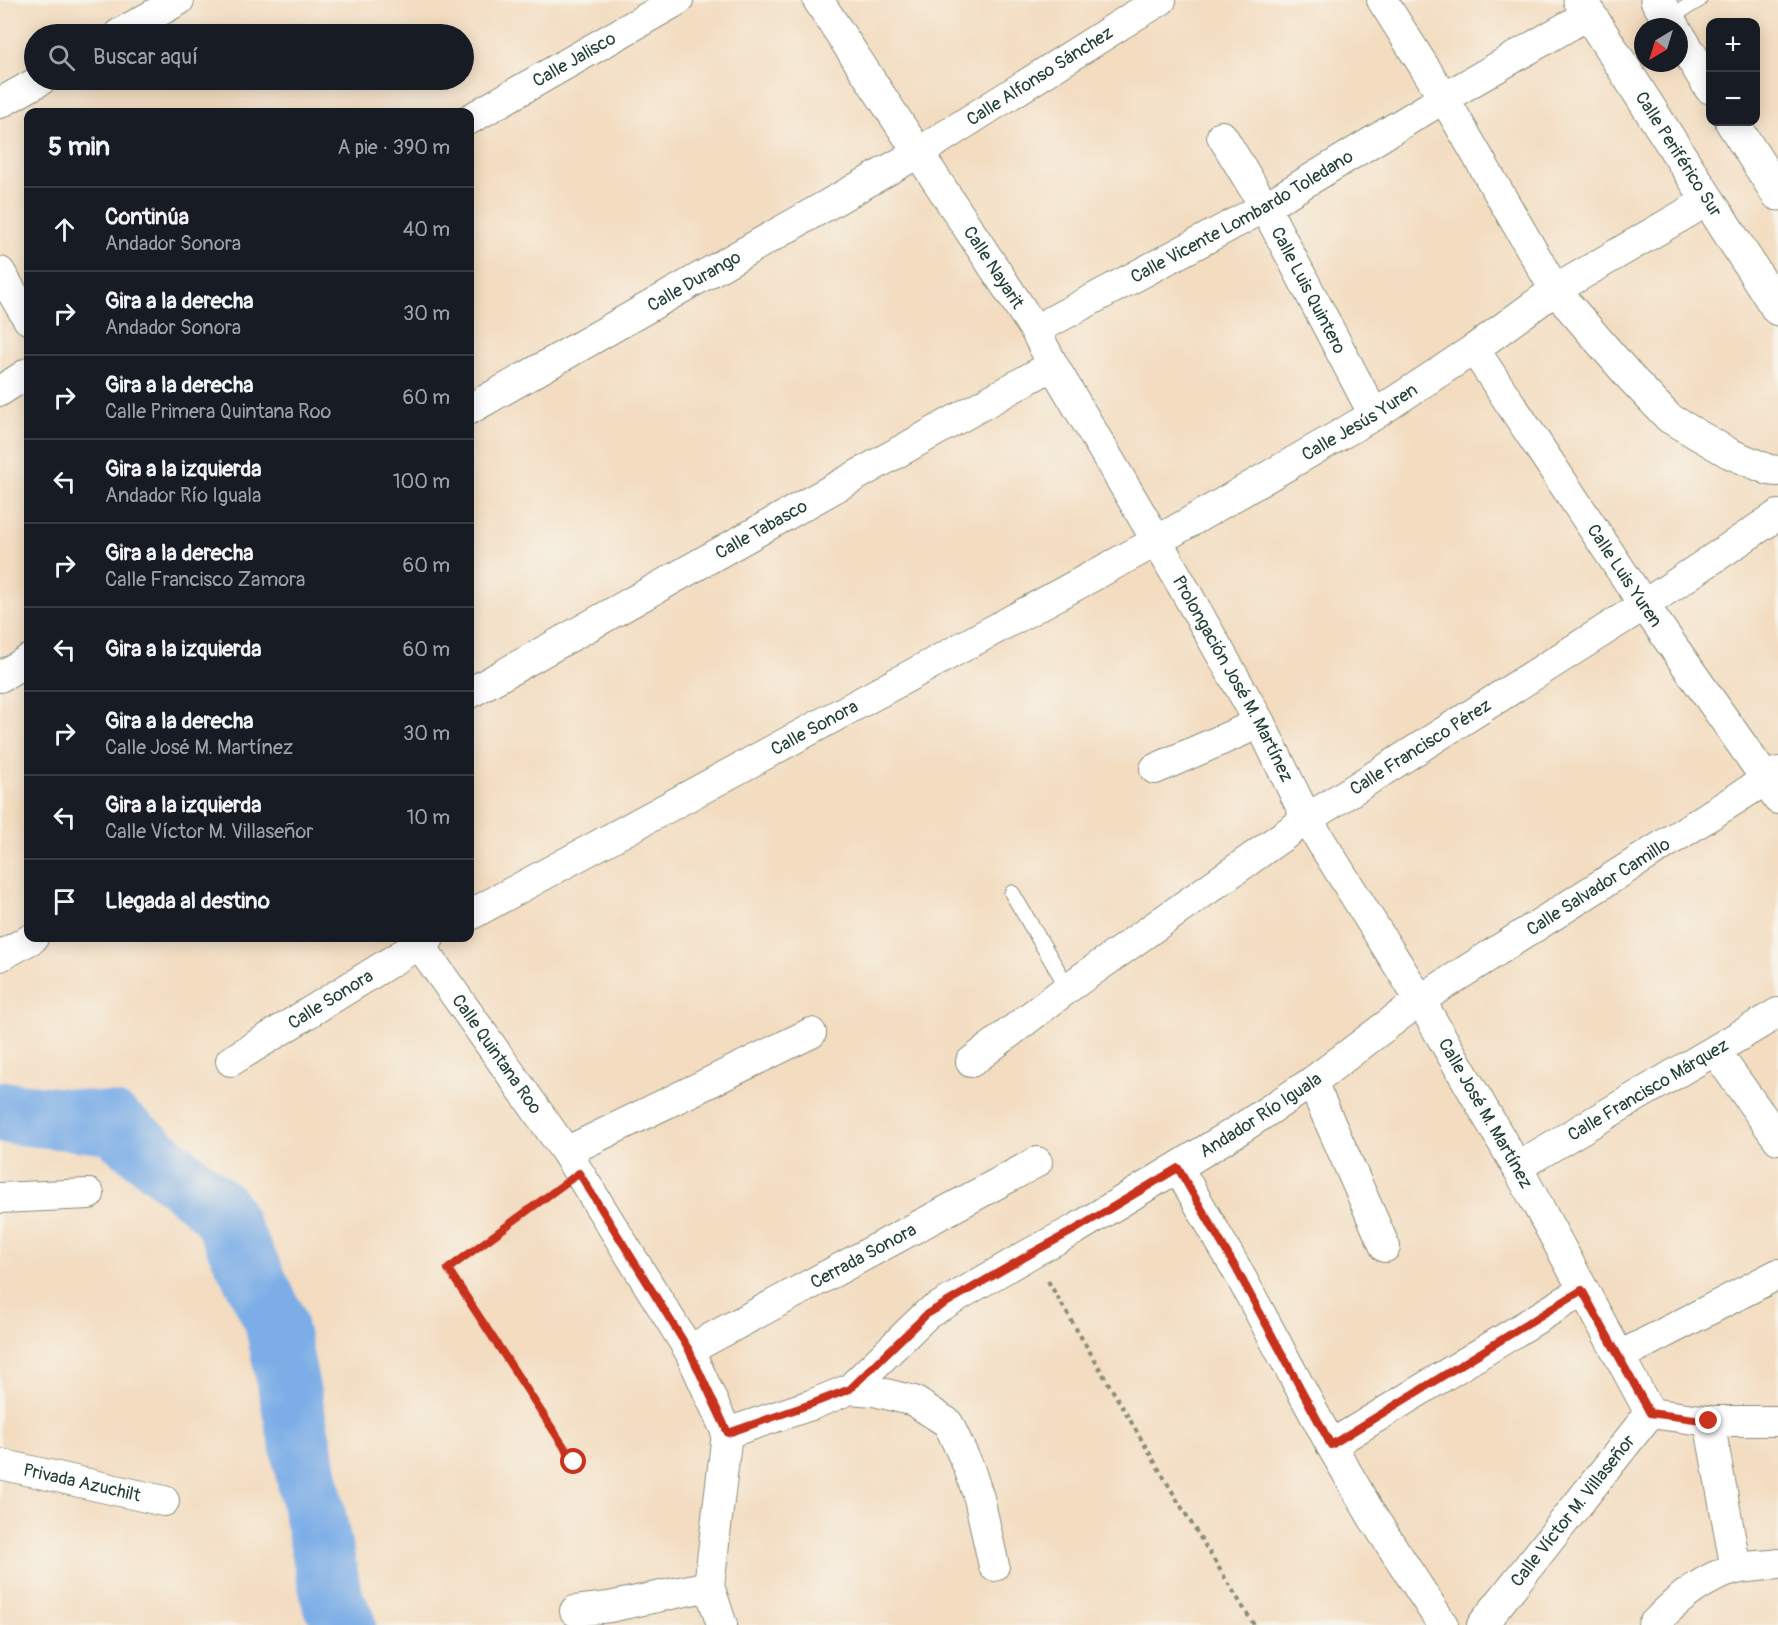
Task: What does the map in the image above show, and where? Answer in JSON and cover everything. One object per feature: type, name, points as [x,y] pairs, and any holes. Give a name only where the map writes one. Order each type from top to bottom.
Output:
[{"type":"main road","name":"Calle Periférico Sur","points":[[1585,7],[1778,309]]},
{"type":"main road","points":[[1688,51],[1706,80]]},
{"type":"main road","points":[[1735,126],[1778,194]]},
{"type":"street","points":[[136,24],[178,0]]},
{"type":"street","name":"Calle Jalisco","points":[[474,117],[678,0]]},
{"type":"street","name":"Calle Nayarit","points":[[818,0],[1035,330],[1053,365],[1157,541]]},
{"type":"street","name":"Calle Alfonso Sánchez","points":[[918,153],[1161,0]]},
{"type":"street","points":[[1382,0],[1444,98],[1555,290],[1630,378],[1669,418],[1730,453],[1769,470],[1778,471]]},
{"type":"street","name":"Calle Vicente Lombardo Toledano","points":[[1035,330],[1265,207],[1444,98],[1585,7]]},
{"type":"street","points":[[0,103],[24,89]]},
{"type":"street","name":"Calle Luis Quintero","points":[[1222,136],[1265,207],[1374,415]]},
{"type":"street","name":"Calle Durango","points":[[474,407],[918,153]]},
{"type":"street","name":"Calle Jesús Yuren","points":[[1157,541],[1374,415],[1474,349],[1555,290],[1709,200]]},
{"type":"street","points":[[0,272],[24,312]]},
{"type":"street","name":"Calle Luis Yuren","points":[[1474,349],[1644,605],[1774,783]]},
{"type":"street","name":"Calle Tabasco","points":[[474,691],[1053,365]]},
{"type":"street","points":[[0,391],[24,376]]},
{"type":"street","name":"Calle Francisco Pérez","points":[[971,1062],[1068,988],[1307,819],[1644,605],[1778,515]]},
{"type":"street","name":"Prolongación José M. Martínez","points":[[1157,541],[1260,723],[1307,819]]},
{"type":"street","name":"Calle Sonora","points":[[474,913],[1157,541]]},
{"type":"street","points":[[0,676],[24,662]]},
{"type":"street","points":[[1155,769],[1260,723]]},
{"type":"street","name":"Calle Salvador Camillo","points":[[1420,1000],[1774,783]]},
{"type":"street","name":"Calle José M. Martínez","points":[[1307,819],[1420,1000],[1517,1167],[1650,1413]]},
{"type":"street","points":[[0,956],[26,942]]},
{"type":"street","name":"Calle Sonora","points":[[231,1062],[415,942]]},
{"type":"street","name":"Calle Quintana Roo","points":[[422,942],[572,1162],[689,1350],[728,1433]]},
{"type":"street","name":"Andador Río Iguala","points":[[728,1433],[850,1389],[927,1314],[1178,1168],[1312,1082],[1420,1000]]},
{"type":"street","name":"Calle Francisco Márquez","points":[[1517,1167],[1778,1013]]},
{"type":"street","points":[[572,1162],[811,1033]]},
{"type":"street","points":[[1714,1051],[1778,1139]]},
{"type":"street","points":[[1312,1082],[1385,1247]]},
{"type":"street","name":"Cerrada Sonora","points":[[689,1350],[1037,1162]]},
{"type":"street","points":[[1178,1168],[1237,1270],[1372,1516],[1443,1625]]},
{"type":"street","points":[[0,1197],[88,1194]]},
{"type":"street","points":[[1620,1356],[1778,1274]]},
{"type":"street","points":[[1331,1445],[1582,1290]]},
{"type":"street","name":"Andador Río Iguala","points":[[850,1389],[874,1391],[914,1401],[948,1423],[980,1498],[994,1566]]},
{"type":"street","points":[[1650,1413],[1709,1421],[1778,1421]]},
{"type":"street","name":"Calle Víctor M. Villaseñor","points":[[1482,1625],[1650,1413]]},
{"type":"street","points":[[1709,1421],[1736,1569]]},
{"type":"street","points":[[722,1625],[709,1586],[728,1433]]},
{"type":"street","name":"Privada Azuchilt","points":[[0,1464],[164,1501]]},
{"type":"street","points":[[1653,1625],[1670,1607],[1704,1582],[1736,1569],[1778,1564]]},
{"type":"street","points":[[575,1611],[609,1607],[709,1586]]},
{"type":"lane","points":[[1672,18],[1699,0]]},
{"type":"lane","points":[[1012,893],[1068,988]]},
{"type":"path","points":[[572,1162],[448,1269],[574,1462]]},
{"type":"path","points":[[1032,1253],[1179,1503],[1254,1625]]},
{"type":"waterway","points":[[0,1112],[113,1124],[220,1210],[275,1320],[332,1599],[345,1625]]},
{"type":"route","points":[[574,1462],[448,1269],[579,1173],[689,1350],[728,1433],[850,1389],[927,1314],[1178,1168],[1237,1270],[1331,1445],[1582,1290],[1650,1413],[1709,1421]]}]
